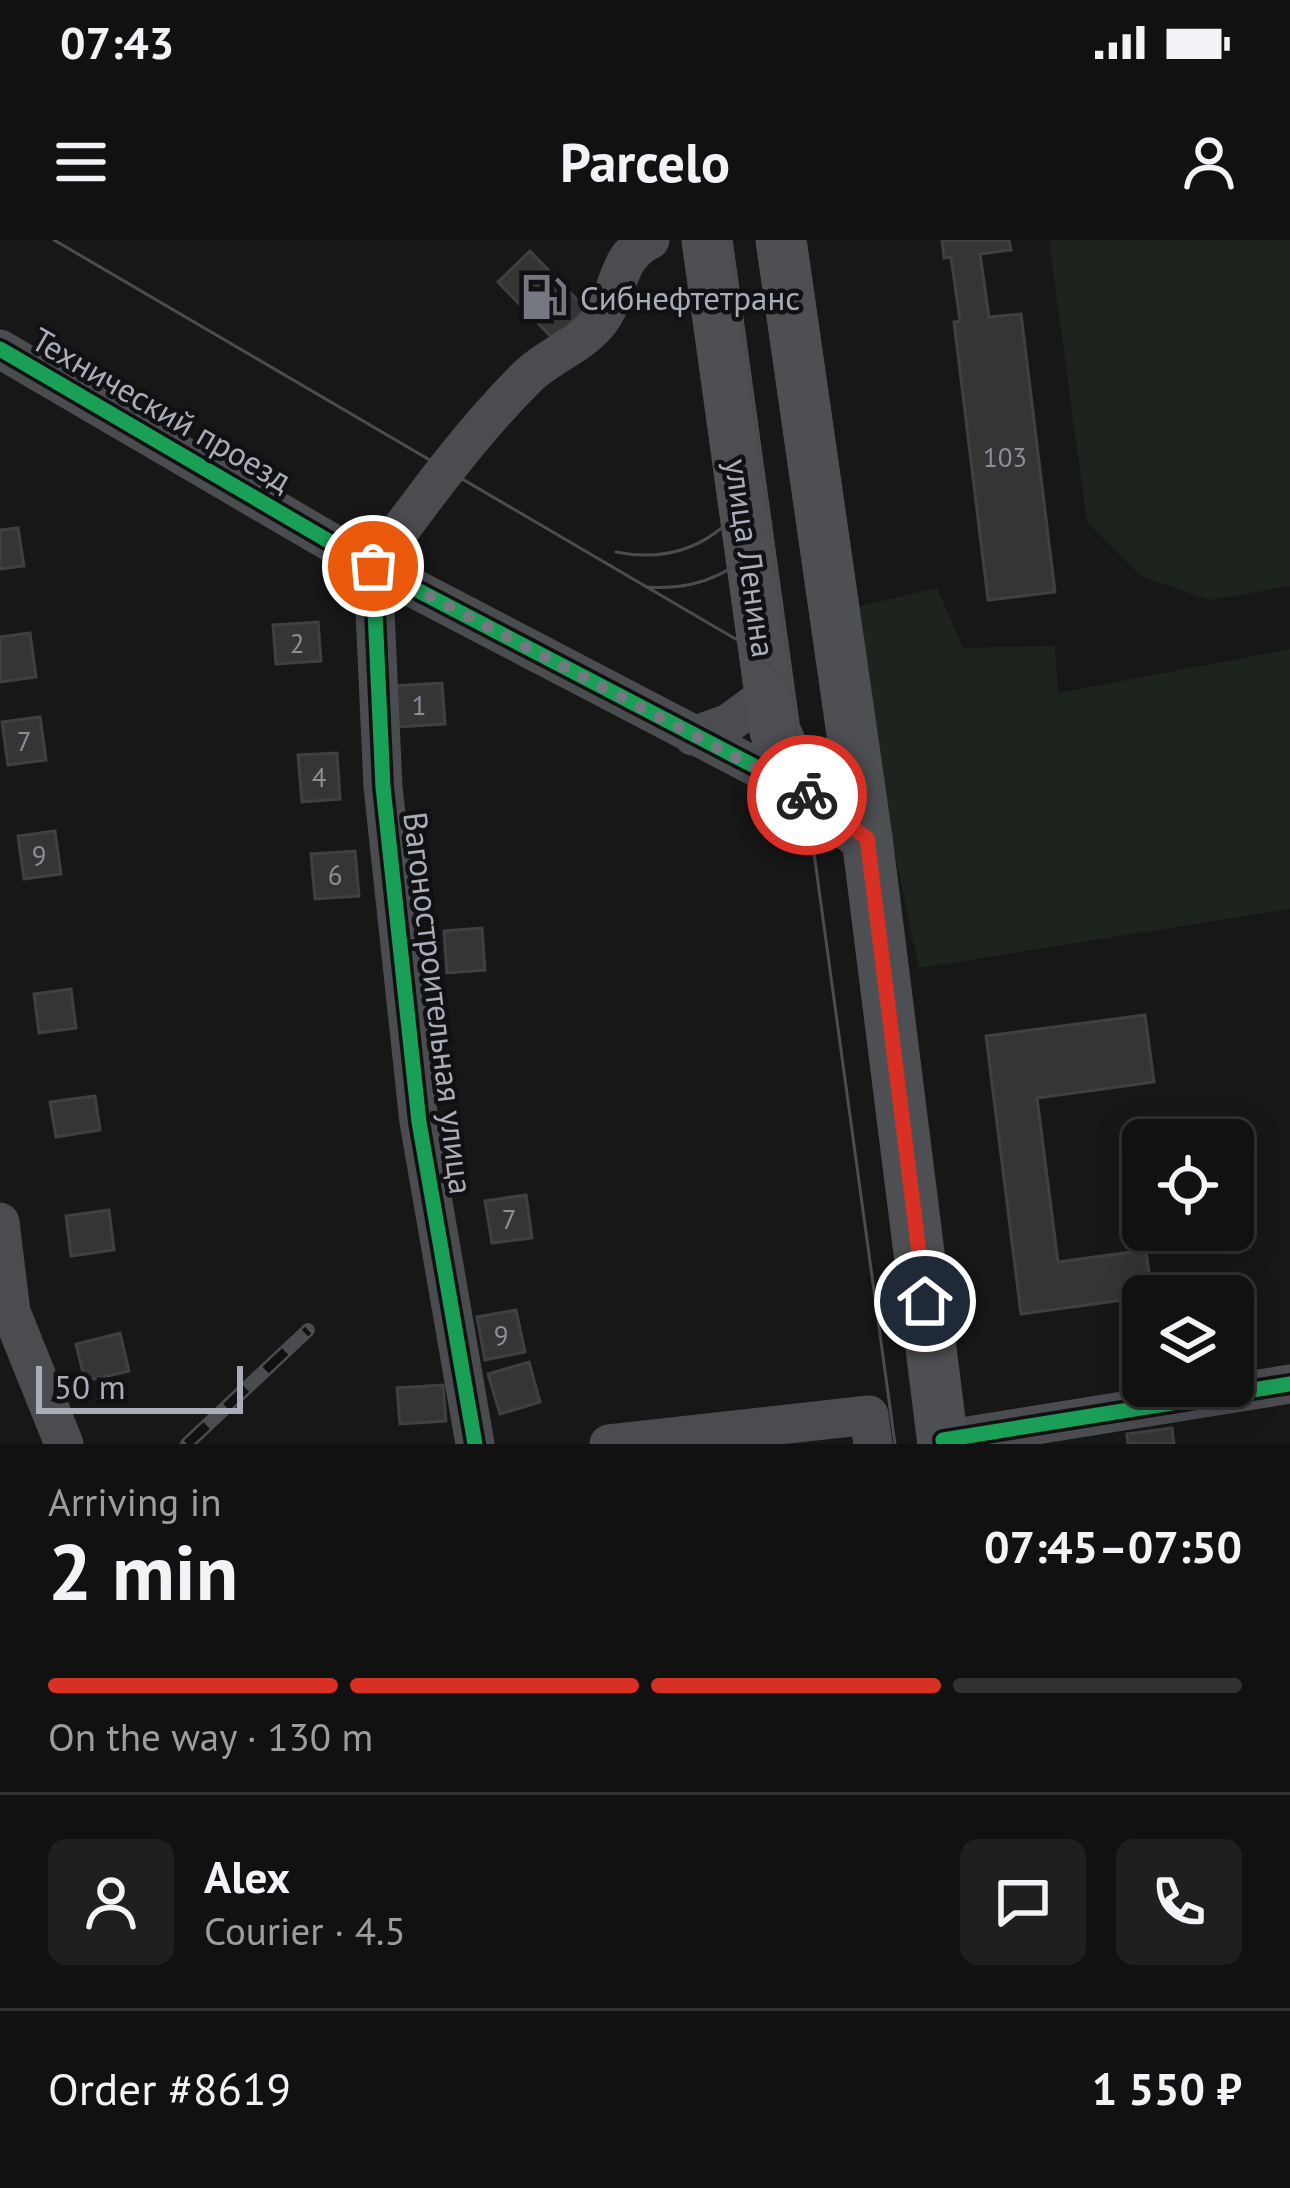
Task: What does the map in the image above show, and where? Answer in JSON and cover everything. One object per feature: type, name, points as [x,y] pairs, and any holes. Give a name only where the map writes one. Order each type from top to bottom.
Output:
[{"type":"main road","name":"улица Ленина","points":[[707,240],[775,731],[802,791],[867,838]]},
{"type":"main road","points":[[781,240],[867,838],[943,1442]]},
{"type":"street","points":[[373,566],[496,407],[536,367],[571,349],[601,319],[622,264],[633,248],[650,240]]},
{"type":"street","name":"Технический проезд","points":[[0,349],[373,566],[802,791]]},
{"type":"street","name":"Вагоностроительная улица","points":[[373,566],[382,787],[419,1122],[475,1444]]},
{"type":"street","points":[[693,736],[729,723],[770,693]]},
{"type":"street","points":[[0,1222],[11,1312],[64,1444]]},
{"type":"street","points":[[943,1442],[1290,1384]]},
{"type":"street","points":[[609,1444],[869,1415],[873,1444]]},
{"type":"shaded area","points":[[1049,240],[1290,240],[1290,586],[1210,600],[1142,577],[1087,522]]},
{"type":"shaded area","points":[[937,588],[963,648],[1055,646],[1058,693],[1290,649],[1290,909],[919,968],[844,610]]},
{"type":"building","points":[[942,240],[1009,240],[1011,250],[980,254],[989,317],[1021,314],[1055,592],[988,600],[954,322],[960,321],[951,257],[944,258]]},
{"type":"building","name":"Сибнефтетранс","points":[[530,251],[589,312],[557,343],[498,282]]},
{"type":"building","points":[[18,528],[24,566],[0,569],[0,530]]},
{"type":"building","points":[[318,622],[321,661],[276,664],[273,625]]},
{"type":"building","points":[[30,633],[36,677],[0,682],[0,637]]},
{"type":"building","points":[[442,683],[445,724],[396,727],[393,686]]},
{"type":"building","points":[[40,717],[46,760],[8,765],[2,722]]},
{"type":"building","points":[[337,753],[340,799],[302,802],[298,755]]},
{"type":"building","points":[[55,831],[61,874],[24,879],[18,836]]},
{"type":"building","points":[[355,851],[359,896],[315,899],[311,854]]},
{"type":"building","points":[[482,928],[485,970],[447,973],[444,931]]},
{"type":"building","points":[[71,989],[76,1028],[39,1033],[34,994]]},
{"type":"building","points":[[1145,1015],[1154,1082],[1037,1098],[1058,1262],[1146,1251],[1149,1275],[1122,1275],[1122,1300],[1021,1314],[986,1036]]},
{"type":"building","points":[[95,1096],[100,1130],[56,1137],[50,1102]]},
{"type":"building","points":[[526,1195],[532,1238],[492,1243],[485,1201]]},
{"type":"building","points":[[109,1210],[114,1250],[71,1256],[66,1216]]},
{"type":"building","points":[[516,1310],[525,1352],[485,1360],[477,1317]]},
{"type":"building","points":[[120,1333],[129,1371],[85,1381],[76,1344]]},
{"type":"building","points":[[529,1362],[540,1402],[500,1414],[488,1374]]},
{"type":"building","points":[[443,1385],[446,1421],[400,1424],[397,1388]]},
{"type":"building","points":[[1172,1428],[1174,1444],[1128,1444],[1127,1434]]},
{"type":"tram line","points":[[54,240],[739,641],[782,675],[789,691]]},
{"type":"tram line","points":[[730,240],[895,1444]]},
{"type":"tram line","points":[[616,552],[663,554],[705,540],[737,511],[757,468]]},
{"type":"tram line","points":[[647,587],[685,585],[720,574],[749,553],[771,522]]},
{"type":"railway","points":[[187,1444],[308,1330]]},
{"type":"cycle path","points":[[0,349],[373,567],[802,791]]},
{"type":"cycle path","points":[[373,567],[383,787],[419,1122],[475,1444]]},
{"type":"cycle path","points":[[943,1440],[1290,1384]]},
{"type":"way so far","points":[[373,566],[807,795]]},
{"type":"place","name":"Сибнефтетранс","points":[[544,297]]},
{"type":"route","points":[[807,795],[867,838],[925,1301]]}]
